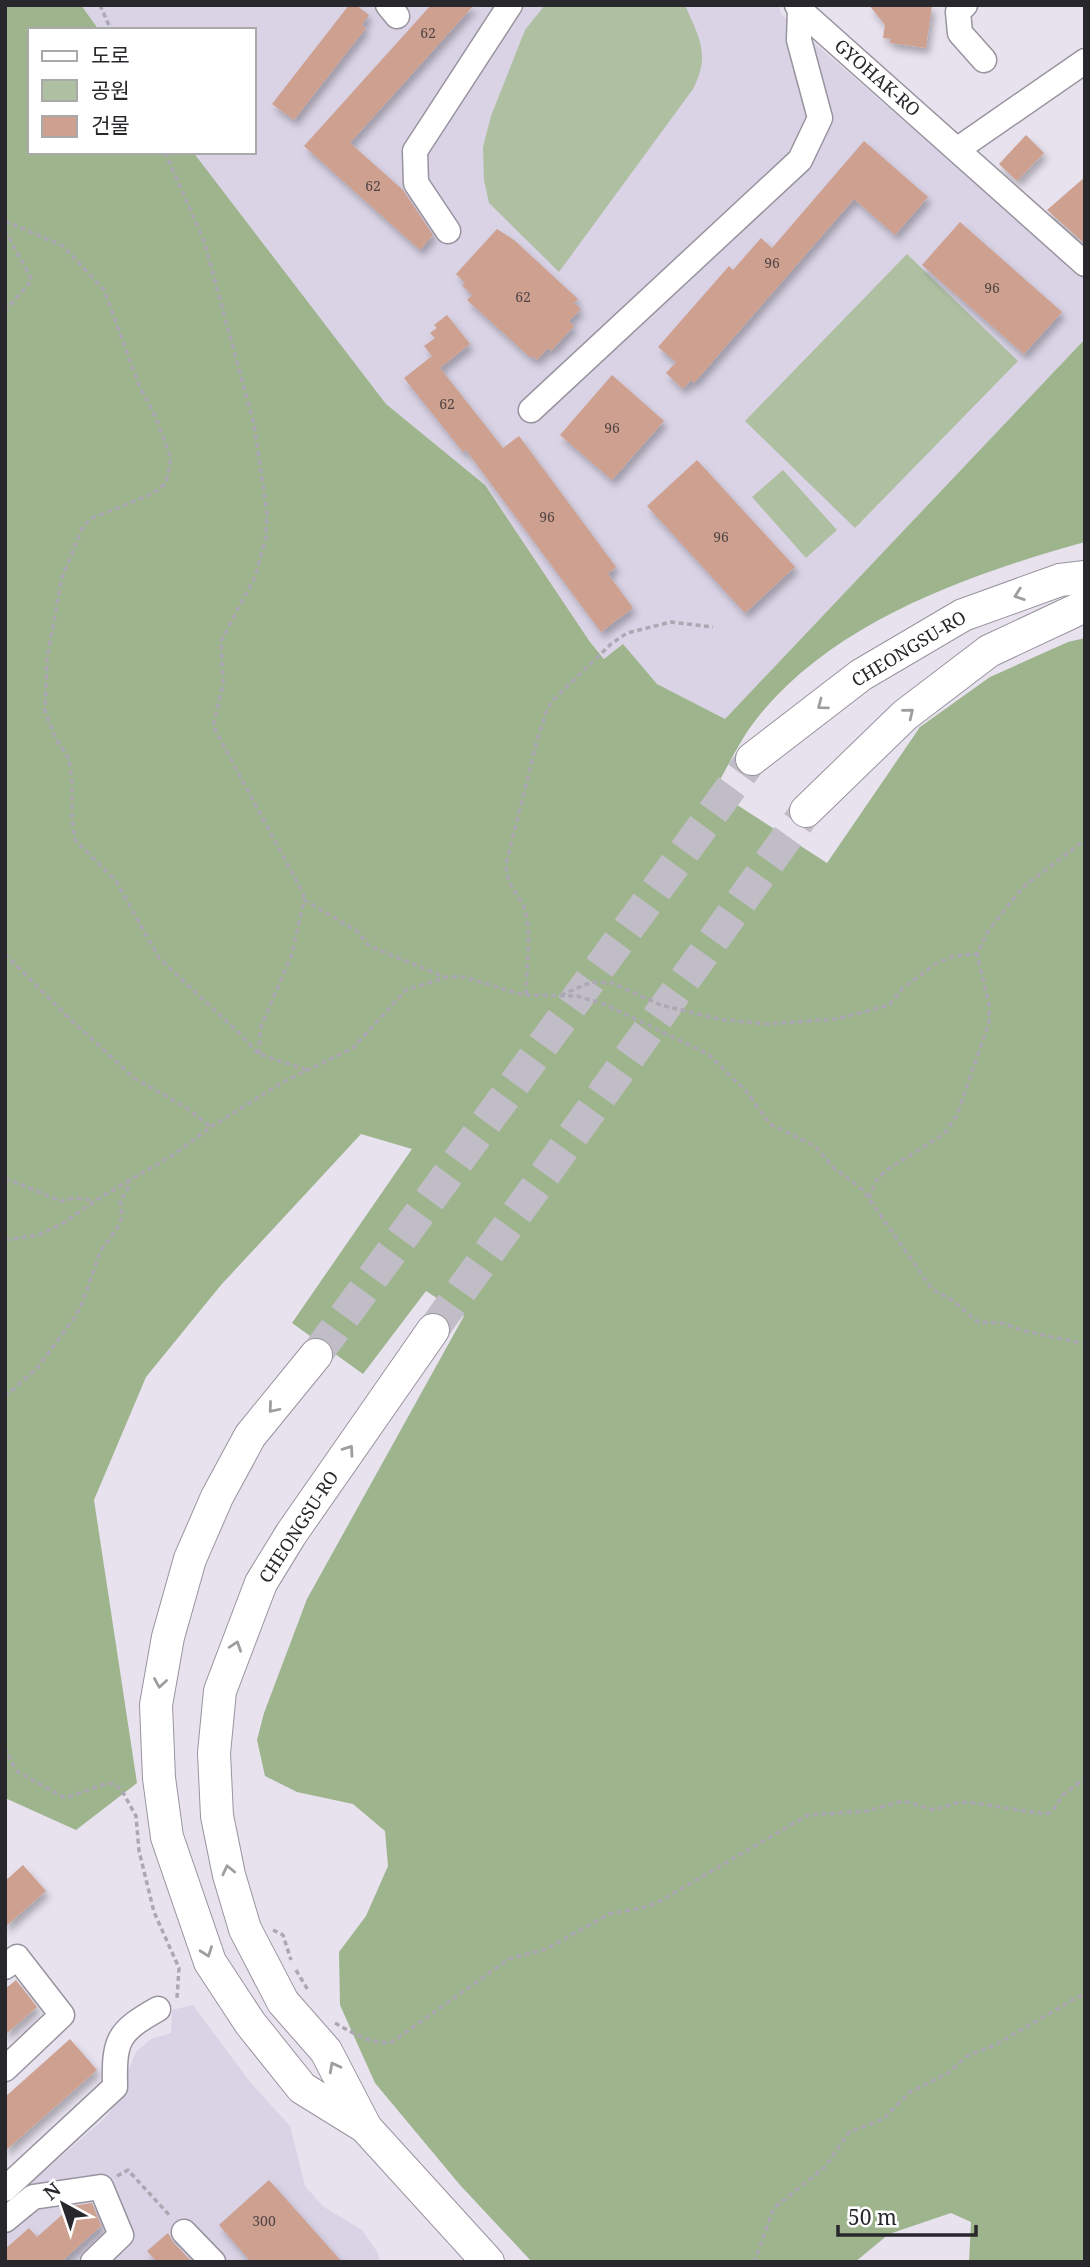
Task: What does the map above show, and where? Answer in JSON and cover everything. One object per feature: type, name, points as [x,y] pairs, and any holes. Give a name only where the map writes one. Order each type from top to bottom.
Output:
[{"type":"main road","name":"CHEONGSU-RO","points":[[752,759],[861,675],[963,615],[1060,580],[1085,577]]},
{"type":"main road","points":[[806,811],[905,715],[989,651],[1085,607]]},
{"type":"main road","name":"CHEONGSU-RO","points":[[433,1330],[291,1534],[261,1583],[220,1690],[214,1753],[218,1816],[229,1875],[245,1930],[283,2002],[326,2052],[366,2128],[488,2262]]},
{"type":"main road","name":"CHEONGSU-RO","points":[[316,1355],[250,1436],[217,1497],[190,1559],[167,1637],[156,1706],[159,1778],[167,1837],[210,1962],[250,2023],[302,2088],[366,2128]]},
{"type":"street","points":[[449,231],[416,183],[415,151],[510,5]]},
{"type":"street","points":[[965,5],[958,12],[960,33],[984,60]]},
{"type":"street","points":[[531,410],[800,160],[820,118],[799,40],[799,7]]},
{"type":"street","name":"GYOHAK-RO","points":[[799,7],[1085,264]]},
{"type":"street","points":[[958,149],[1085,61]]},
{"type":"street","points":[[5,1967],[17,1957],[62,2015],[5,2068]]},
{"type":"street","points":[[5,2189],[115,2087],[115,2058],[121,2036],[141,2019],[159,2009]]},
{"type":"street","points":[[5,2220],[33,2197],[101,2187],[121,2235],[93,2262]]},
{"type":"street","points":[[184,2232],[212,2262]]},
{"type":"path","points":[[100,5],[110,28]]},
{"type":"path","points":[[166,154],[204,241],[254,424],[267,513],[266,537],[255,577],[221,642],[223,685],[213,726],[303,892],[304,900],[292,954],[260,1029],[259,1054]]},
{"type":"path","points":[[5,221],[63,246],[104,290],[139,386],[155,416],[171,458],[166,483],[152,494],[90,519],[82,529],[62,578],[47,658],[45,711],[55,737],[69,759],[75,840],[116,881],[159,958],[259,1054],[307,1070]]},
{"type":"path","points":[[5,230],[32,280],[5,311]]},
{"type":"path","points":[[526,995],[526,918],[522,904],[509,884],[506,864],[547,710],[570,683],[626,633],[671,622],[713,627]]},
{"type":"path","points":[[869,1198],[876,1181],[885,1171],[944,1134],[957,1115],[989,1023],[989,1004],[977,954],[988,931],[1023,887],[1085,840]]},
{"type":"path","points":[[304,900],[357,931],[369,946],[447,977],[464,978],[526,995],[577,996],[604,1004],[708,1054],[746,1091],[770,1124],[815,1146],[834,1168],[856,1184],[869,1198],[932,1289],[952,1300],[978,1322],[1002,1323],[1025,1331],[1085,1344]]},
{"type":"path","points":[[5,954],[134,1078],[185,1107],[211,1127]]},
{"type":"path","points":[[558,996],[592,982],[612,983],[661,1005],[718,1020],[766,1024],[838,1018],[889,1004],[902,989],[935,964],[954,956],[977,954]]},
{"type":"path","points":[[5,1240],[40,1235],[65,1222],[283,1082],[353,1048],[406,990],[447,977]]},
{"type":"path","points":[[5,1178],[61,1201],[74,1198],[96,1200]]},
{"type":"path","points":[[5,1397],[38,1367],[75,1317],[100,1252],[122,1217],[120,1200],[127,1191],[130,1180]]},
{"type":"path","points":[[5,1747],[18,1772],[63,1797],[107,1783],[114,1784],[127,1799],[136,1816],[139,1851],[154,1912],[179,1968],[177,1999],[159,2009]]},
{"type":"path","points":[[334,2022],[370,2041],[381,2044],[392,2042],[509,1959],[546,1949],[609,1914],[646,1907],[660,1901],[808,1815],[867,1811],[903,1801],[934,1810],[967,1802],[1046,1814],[1052,1812],[1063,1795],[1085,1778]]},
{"type":"path","points":[[245,1930],[268,1928],[283,1935],[286,1950],[309,1991]]},
{"type":"path","points":[[754,2262],[774,2207],[825,2167],[849,2132],[883,2119],[910,2092],[948,2073],[967,2056],[1005,2039],[1085,1993]]},
{"type":"path","points":[[128,2170],[184,2232]]},
{"type":"shaded area","points":[[81,5],[779,5],[781,14],[1085,279],[1085,339],[725,719],[657,684],[623,644],[605,659],[590,642],[485,485],[386,404],[195,154],[256,154],[256,28],[98,28]]},
{"type":"shaded area","points":[[193,2005],[250,2082],[290,2126],[305,2186],[324,2207],[362,2230],[378,2253],[380,2262],[5,2262],[5,2206],[106,2117],[123,2095],[127,2073],[136,2052],[151,2039],[171,2033],[172,2010]]},
{"type":"green space","points":[[5,5],[81,5],[98,28],[28,28],[28,154],[195,154],[386,404],[485,485],[604,659],[623,644],[657,684],[725,719],[1085,339],[1085,542],[996,569],[951,586],[865,628],[825,654],[789,683],[758,717],[714,790],[827,863],[920,727],[990,677],[1068,642],[1085,638],[1085,2262],[969,2262],[971,2222],[951,2213],[889,2234],[855,2262],[532,2262],[460,2185],[375,2083],[340,2005],[339,1952],[366,1916],[388,1866],[385,1831],[353,1804],[297,1792],[265,1776],[257,1740],[264,1713],[307,1599],[464,1316],[426,1291],[363,1374],[292,1323],[412,1149],[361,1134],[221,1285],[146,1377],[94,1500],[137,1783],[76,1830],[5,1798]]},
{"type":"green space","points":[[545,5],[685,5],[701,46],[702,56],[693,89],[559,272],[489,203],[484,180],[483,147],[491,116],[525,30]]},
{"type":"green space","points":[[907,254],[1018,361],[855,528],[745,421]]},
{"type":"green space","points":[[783,470],[837,530],[806,558],[752,497]]},
{"type":"building","points":[[349,5],[356,5],[369,15],[362,25],[366,28],[294,120],[272,104]]},
{"type":"building","points":[[431,5],[474,5],[350,143],[403,190],[433,235],[420,250],[304,146]]},
{"type":"building","points":[[869,5],[932,5],[926,48],[890,43],[891,39],[883,38],[885,25]]},
{"type":"building","points":[[1026,135],[1044,153],[1017,181],[999,164]]},
{"type":"building","points":[[864,141],[928,197],[895,235],[854,199],[694,383],[691,380],[683,389],[666,373],[676,362],[658,347],[729,266],[733,270],[761,238],[772,248]]},
{"type":"building","points":[[1085,177],[1085,244],[1047,210]]},
{"type":"building","points":[[960,222],[1062,312],[1024,354],[922,265]]},
{"type":"building","points":[[497,229],[514,240],[578,299],[574,303],[581,309],[569,321],[574,326],[551,351],[548,348],[537,360],[532,356],[531,358],[467,300],[472,295],[456,274]]},
{"type":"building","points":[[447,315],[470,344],[440,368],[503,448],[519,436],[616,567],[608,574],[633,608],[601,632],[466,450],[463,452],[404,378],[432,356],[424,346],[435,338],[430,333],[437,328],[434,325]]},
{"type":"building","points":[[612,375],[664,421],[612,480],[560,435]]},
{"type":"building","points":[[697,460],[795,567],[745,613],[647,506]]},
{"type":"building","points":[[23,1865],[46,1891],[5,1927],[5,1881]]},
{"type":"building","points":[[16,1980],[37,2007],[5,2035],[5,1989]]},
{"type":"building","points":[[70,2039],[97,2070],[5,2151],[5,2097]]},
{"type":"building","points":[[269,2180],[342,2262],[251,2262],[219,2225]]},
{"type":"building","points":[[92,2203],[101,2226],[61,2262],[5,2262],[5,2249],[29,2228],[37,2237],[72,2206]]},
{"type":"building","points":[[168,2233],[192,2262],[157,2262],[147,2251]]},
{"type":"tunnel","points":[[316,1355],[752,759]]},
{"type":"tunnel","points":[[433,1330],[806,811]]}]
